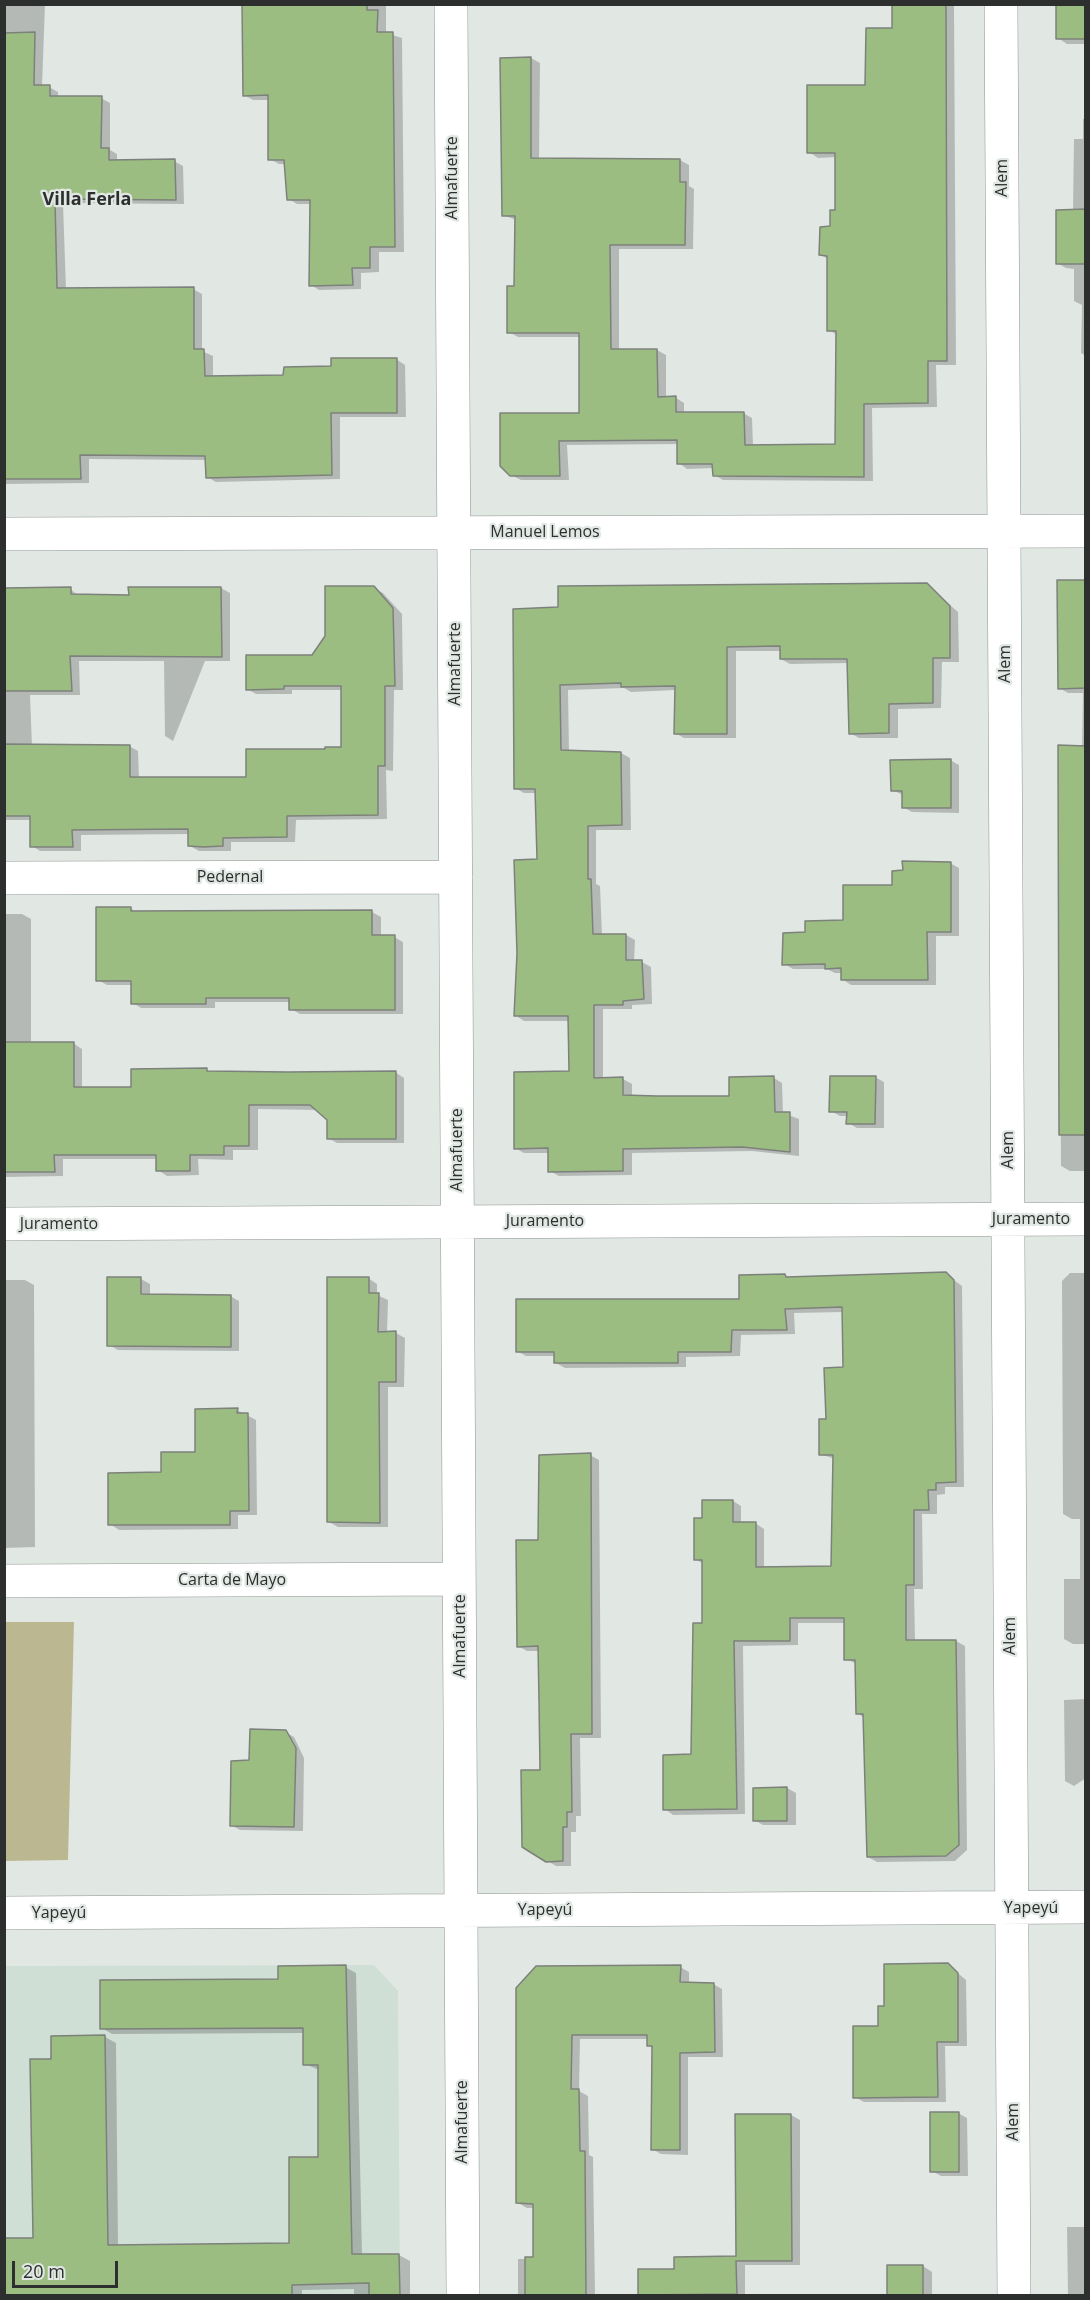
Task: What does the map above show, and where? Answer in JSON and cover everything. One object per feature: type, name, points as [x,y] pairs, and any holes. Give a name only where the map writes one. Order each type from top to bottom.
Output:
[{"type":"street","name":"Almafuerte","points":[[451,4],[463,2295]]},
{"type":"street","name":"Alem","points":[[1001,4],[1014,2295]]},
{"type":"street","name":"Manuel Lemos","points":[[4,534],[1086,531]]},
{"type":"street","name":"Pedernal","points":[[4,878],[456,877]]},
{"type":"street","name":"Juramento","points":[[4,1224],[1086,1219]]},
{"type":"street","name":"Carta de Mayo","points":[[4,1581],[459,1580]]},
{"type":"street","name":"Yapeyú","points":[[4,1913],[1086,1907]]},
{"type":"shaded area","points":[[5,1622],[74,1622],[68,1860],[5,1861]]},
{"type":"shaded area","points":[[374,1965],[398,1991],[400,2295],[5,2295],[4,1966]]},
{"type":"building","points":[[242,4],[367,4],[367,10],[378,10],[377,32],[393,32],[395,247],[370,247],[370,268],[352,268],[353,285],[309,286],[310,200],[287,200],[284,160],[268,160],[268,95],[243,96]]},
{"type":"building","points":[[892,4],[946,4],[947,361],[928,361],[928,403],[864,404],[864,477],[713,476],[712,464],[677,464],[677,440],[559,441],[560,476],[510,476],[500,466],[500,413],[579,413],[579,333],[507,333],[507,286],[514,286],[515,216],[502,216],[500,58],[531,57],[531,158],[680,159],[680,182],[686,182],[685,245],[610,245],[611,349],[657,349],[658,397],[676,396],[676,412],[744,412],[745,445],[835,444],[836,331],[827,331],[827,256],[819,255],[820,227],[830,226],[830,210],[835,210],[835,153],[807,153],[807,85],[865,85],[866,28],[892,28]]},
{"type":"building","points":[[1056,4],[1086,4],[1086,39],[1056,39]]},
{"type":"building","points":[[35,32],[34,85],[50,85],[50,96],[102,96],[101,148],[109,148],[109,160],[175,159],[176,200],[55,199],[57,288],[194,287],[194,349],[204,349],[205,376],[283,375],[284,367],[331,366],[331,358],[397,358],[397,413],[331,413],[332,475],[206,478],[205,456],[80,455],[81,479],[4,479],[4,33]]},
{"type":"building","points":[[1086,209],[1086,264],[1056,264],[1056,210]]},
{"type":"building","points":[[1057,580],[1086,580],[1086,688],[1058,689]]},
{"type":"building","points":[[927,583],[950,606],[950,658],[933,658],[933,703],[889,704],[889,733],[849,734],[847,659],[780,659],[780,646],[727,647],[727,734],[674,734],[675,686],[621,687],[621,683],[560,685],[561,750],[621,752],[622,825],[588,826],[588,879],[591,879],[593,934],[626,934],[626,960],[642,960],[644,999],[623,1001],[623,1005],[594,1005],[594,1078],[623,1077],[623,1095],[729,1096],[729,1077],[774,1076],[775,1112],[790,1112],[790,1152],[742,1147],[623,1149],[623,1171],[548,1172],[548,1148],[514,1149],[514,1072],[569,1071],[568,1016],[514,1016],[517,953],[514,860],[537,859],[535,789],[514,789],[513,609],[558,607],[558,586]]},
{"type":"building","points":[[325,586],[374,586],[393,608],[395,686],[385,686],[385,766],[378,766],[378,815],[287,816],[287,837],[223,838],[223,846],[204,847],[188,846],[188,829],[72,830],[73,847],[30,847],[30,816],[4,816],[4,744],[130,745],[130,777],[246,777],[246,749],[341,747],[341,686],[284,686],[284,689],[246,690],[246,655],[312,655],[325,636]]},
{"type":"building","points":[[71,587],[71,594],[129,595],[128,587],[221,587],[222,657],[70,656],[72,691],[4,691],[4,588]]},
{"type":"building","points":[[1058,745],[1086,746],[1086,1135],[1059,1135]]},
{"type":"building","points":[[951,759],[951,808],[902,808],[902,791],[891,791],[890,760]]},
{"type":"building","points":[[902,861],[951,862],[951,932],[927,932],[928,980],[841,980],[841,968],[825,969],[825,964],[782,965],[783,933],[805,932],[805,921],[843,920],[843,885],[892,885],[892,871],[903,870]]},
{"type":"building","points":[[96,907],[131,907],[131,911],[372,910],[372,935],[395,935],[395,1010],[289,1010],[289,998],[206,998],[206,1004],[131,1004],[131,981],[96,981]]},
{"type":"building","points":[[4,1042],[74,1042],[74,1087],[131,1087],[131,1069],[207,1068],[207,1071],[288,1072],[396,1071],[396,1139],[327,1139],[327,1120],[310,1105],[249,1105],[249,1146],[224,1146],[224,1155],[190,1155],[190,1171],[156,1171],[156,1155],[54,1155],[55,1172],[4,1172]]},
{"type":"building","points":[[830,1076],[876,1076],[875,1124],[846,1124],[847,1112],[829,1112]]},
{"type":"building","points":[[946,1272],[954,1280],[956,1482],[936,1483],[936,1490],[928,1490],[929,1510],[914,1510],[914,1585],[906,1585],[906,1640],[956,1640],[959,1845],[946,1856],[867,1857],[863,1714],[856,1714],[855,1660],[844,1660],[844,1618],[790,1618],[790,1641],[734,1641],[737,1809],[663,1810],[663,1755],[691,1754],[693,1623],[702,1623],[702,1560],[694,1560],[694,1518],[702,1518],[702,1500],[733,1500],[733,1522],[756,1522],[756,1567],[831,1566],[833,1455],[819,1455],[819,1419],[826,1419],[824,1368],[843,1367],[842,1307],[785,1309],[787,1330],[732,1330],[731,1352],[678,1352],[678,1363],[554,1363],[554,1352],[516,1352],[516,1299],[739,1299],[739,1275],[785,1274],[786,1277]]},
{"type":"building","points":[[107,1277],[141,1277],[141,1294],[231,1295],[231,1347],[107,1346]]},
{"type":"building","points":[[327,1277],[369,1277],[369,1293],[379,1293],[378,1332],[396,1331],[396,1382],[379,1382],[380,1523],[327,1522]]},
{"type":"building","points":[[238,1408],[237,1413],[248,1413],[249,1511],[230,1511],[230,1525],[108,1525],[108,1473],[161,1472],[161,1452],[195,1452],[195,1409]]},
{"type":"building","points":[[591,1453],[592,1734],[571,1734],[572,1812],[567,1812],[567,1827],[563,1827],[563,1861],[546,1862],[522,1847],[521,1770],[540,1770],[538,1646],[517,1647],[516,1540],[538,1540],[539,1455]]},
{"type":"building","points":[[250,1729],[286,1730],[296,1748],[294,1827],[230,1826],[231,1761],[249,1760]]},
{"type":"building","points":[[787,1787],[787,1821],[753,1821],[753,1788]]},
{"type":"building","points":[[948,1963],[958,1973],[958,2042],[937,2042],[938,2097],[853,2098],[853,2026],[878,2026],[878,2006],[884,2006],[884,1964]]},
{"type":"building","points":[[346,1965],[352,2254],[399,2254],[400,2295],[369,2295],[369,2283],[292,2285],[292,2295],[4,2295],[4,2238],[33,2238],[30,2059],[51,2059],[51,2036],[105,2035],[108,2245],[289,2243],[289,2157],[318,2157],[318,2065],[303,2065],[303,2028],[100,2029],[100,1980],[278,1979],[278,1966]]},
{"type":"building","points":[[681,1965],[680,1982],[714,1983],[715,2052],[680,2053],[680,2150],[651,2150],[652,2046],[647,2046],[647,2035],[572,2035],[571,2089],[579,2089],[580,2151],[585,2151],[586,2295],[525,2295],[525,2257],[533,2257],[533,2204],[516,2203],[516,1988],[536,1966]]},
{"type":"building","points":[[930,2112],[959,2112],[959,2172],[930,2172]]},
{"type":"building","points":[[735,2114],[791,2114],[792,2261],[736,2261],[737,2294],[638,2295],[638,2269],[674,2269],[674,2257],[736,2256]]},
{"type":"building","points":[[887,2265],[923,2265],[923,2295],[887,2295]]},
{"type":"district","name":"Villa Ferla","points":[[87,200]]}]
